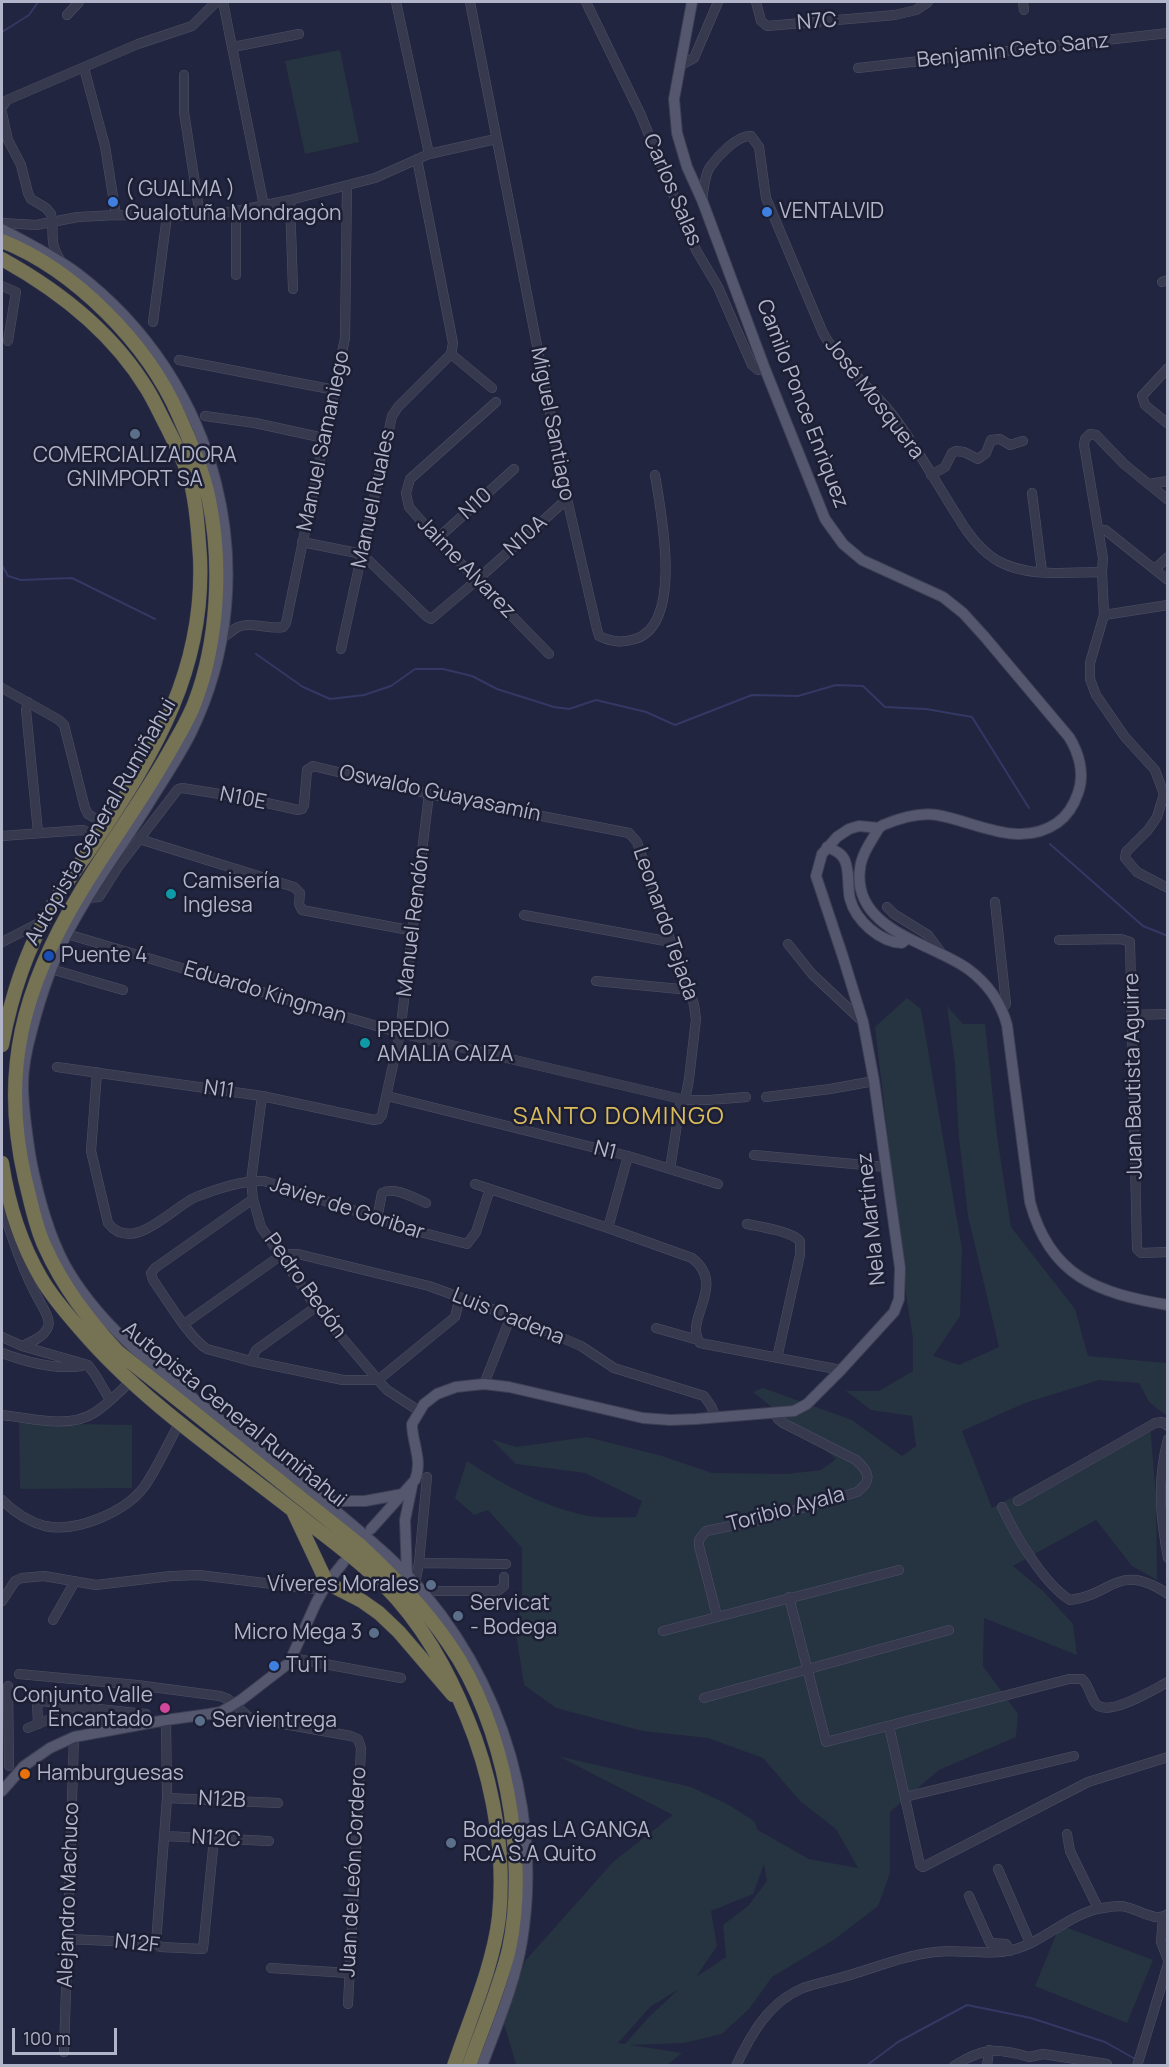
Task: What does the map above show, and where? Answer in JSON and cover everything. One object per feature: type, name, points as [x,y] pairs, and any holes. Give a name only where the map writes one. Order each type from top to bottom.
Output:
[{"type":"highway","name":"Autopista General Rumiñahui","points":[[2,241],[26,252],[82,288],[146,358],[171,396],[202,471],[210,503],[216,565],[214,626],[195,702],[155,777],[59,930],[45,957],[25,1011],[13,1090],[20,1159],[34,1217],[44,1245],[71,1296],[87,1318],[117,1351],[361,1546],[424,1611],[450,1644],[469,1677],[490,1725],[511,1813],[516,1904],[509,1950],[469,2066]]},
{"type":"highway","name":"Autopista General Rumiñahui","points":[[2,259],[31,275],[63,298],[95,326],[129,363],[147,389],[179,452],[190,480],[199,540],[200,573],[199,603],[192,650],[180,690],[166,723],[139,774],[64,886],[45,920],[24,963],[8,1015],[2,1045]]},
{"type":"highway","name":"Autopista General Rumiñahui","points":[[2,1163],[4,1182],[19,1240],[54,1297],[99,1351],[130,1382],[352,1557],[397,1600],[437,1652],[463,1706],[487,1773],[498,1843],[499,1916],[493,1950],[454,2066]]},
{"type":"highway","points":[[292,1509],[325,1587],[356,1598],[379,1613],[399,1632],[463,1706]]},
{"type":"main road","name":"Camilo Ponce Enrìquez","points":[[692,2],[674,99],[677,133],[687,167],[702,200],[818,502],[838,539],[862,560],[943,597],[963,613],[1069,737],[1078,755],[1081,783],[1075,801],[1061,820],[1044,830],[1014,835],[936,815],[903,818],[879,828]]},
{"type":"main road","points":[[2,229],[82,277],[117,309],[153,350],[176,383],[203,438],[215,478],[226,537],[228,579],[216,666],[190,734],[165,779],[67,934],[41,994],[29,1040],[24,1090],[25,1118],[42,1208],[62,1258],[74,1280],[102,1315],[153,1365],[388,1556],[414,1583],[452,1630],[469,1658],[505,1735],[523,1808],[528,1868],[526,1911],[521,1947],[510,1990],[482,2066]]},
{"type":"main road","points":[[908,938],[902,943],[883,938],[862,921],[850,899],[845,859],[827,847],[849,829],[859,826],[879,828],[866,852],[860,870],[863,895],[875,916],[908,938],[974,974],[1002,1009],[1007,1025],[1030,1202],[1044,1239],[1071,1271],[1093,1285],[1116,1295],[1167,1305]]},
{"type":"main road","name":"Nela Martínez","points":[[419,1411],[430,1399],[443,1391],[484,1384],[509,1387],[644,1418],[670,1420],[716,1418],[794,1411],[807,1404],[841,1371],[894,1312],[899,1299],[900,1268],[874,1081],[862,1022],[816,876],[819,859],[827,847]]},
{"type":"main road","points":[[405,1533],[406,1508],[418,1470],[411,1427],[419,1411]]},
{"type":"main road","points":[[371,1529],[412,1484]]},
{"type":"main road","points":[[323,1501],[365,1501],[403,1494]]},
{"type":"main road","points":[[365,1501],[378,1504],[385,1511],[398,1516],[404,1525],[414,1583]]},
{"type":"main road","points":[[2,1791],[24,1766],[50,1748],[74,1737],[221,1712],[234,1704],[277,1674],[292,1658],[325,1587],[343,1563]]},
{"type":"street","points":[[67,15],[79,2]]},
{"type":"street","points":[[62,263],[52,243],[51,214],[31,199],[27,193],[21,165],[8,140],[2,108],[7,100],[138,44],[192,26],[216,2]]},
{"type":"street","points":[[223,2],[264,206]]},
{"type":"street","points":[[396,2],[429,154]]},
{"type":"street","name":"Miguel Santiago","points":[[470,2],[567,499],[599,636],[609,641],[622,643],[641,637],[657,622],[662,600],[667,551],[655,476]]},
{"type":"street","name":"Carlos Salas","points":[[586,2],[640,113],[696,250],[718,287],[752,365],[758,370],[765,369]]},
{"type":"street","points":[[679,66],[694,58],[718,2]]},
{"type":"street","name":"N7C","points":[[756,2],[761,21],[766,26],[895,15],[916,10],[928,2]]},
{"type":"street","name":"Benjamin Geto Sanz","points":[[858,68],[1167,33]]},
{"type":"street","points":[[233,47],[299,34]]},
{"type":"street","points":[[84,68],[105,146],[116,215]]},
{"type":"street","points":[[184,75],[184,112],[200,216]]},
{"type":"street","name":"José Mosquera","points":[[702,200],[710,167],[735,141],[745,135],[751,136],[759,147],[766,198],[823,333],[836,353],[890,412],[979,547],[999,561],[1019,568],[1041,572],[1102,572]]},
{"type":"street","points":[[2,223],[36,225],[78,217],[200,216],[236,211],[347,186],[375,178],[429,154],[496,139]]},
{"type":"street","points":[[417,159],[453,343],[451,354],[492,388]]},
{"type":"street","name":"Manuel Samaniego","points":[[221,638],[237,627],[283,627],[286,623],[345,338],[347,186]]},
{"type":"street","points":[[290,200],[293,289]]},
{"type":"street","points":[[236,211],[237,275]]},
{"type":"street","points":[[153,322],[167,216]]},
{"type":"street","points":[[2,286],[16,292],[8,341]]},
{"type":"street","name":"Manuel Ruales","points":[[341,649],[392,416],[398,407],[451,354]]},
{"type":"street","points":[[179,360],[335,390]]},
{"type":"street","points":[[1167,368],[1142,396],[1146,405],[1167,424]]},
{"type":"street","name":"Jaime Alvarez","points":[[496,402],[410,479],[406,493],[409,507],[437,539],[549,654]]},
{"type":"street","points":[[205,416],[255,423],[324,438]]},
{"type":"street","points":[[1167,500],[1124,464],[1096,435],[1090,434],[1085,439],[1084,445],[1103,558],[1104,615],[1090,663],[1090,679],[1096,695],[1125,737],[1155,770],[1164,794],[1157,817],[1148,830],[1126,852],[1125,858],[1137,872],[1167,888]]},
{"type":"street","points":[[931,475],[945,467],[952,453],[956,451],[978,459],[986,453],[991,440],[1000,439],[1010,445],[1023,441]]},
{"type":"street","name":"N10","points":[[437,539],[514,469]]},
{"type":"street","points":[[1149,484],[1167,482]]},
{"type":"street","points":[[1032,493],[1041,572]]},
{"type":"street","name":"N10A","points":[[362,554],[431,619],[567,499]]},
{"type":"street","points":[[1099,530],[1105,530],[1167,580]]},
{"type":"street","points":[[302,542],[362,554]]},
{"type":"street","points":[[1155,569],[1167,557]]},
{"type":"street","points":[[1104,615],[1167,605]]},
{"type":"street","points":[[2,688],[64,725],[85,808],[88,814],[106,825]]},
{"type":"street","points":[[28,702],[26,710],[38,832]]},
{"type":"street","name":"Oswaldo Guayasamín","points":[[298,810],[304,805],[307,770],[313,766],[429,794],[618,830]]},
{"type":"street","name":"N10E","points":[[139,839],[175,792],[182,788],[245,798],[298,810]]},
{"type":"street","name":"Manuel Rendón","points":[[379,1119],[387,1096],[400,1033],[429,794]]},
{"type":"street","points":[[2,836],[83,830],[98,837]]},
{"type":"street","name":"Leonardo Tejada","points":[[618,830],[629,833],[637,842],[690,990],[696,1019],[689,1079],[685,1100],[680,1105],[670,1169]]},
{"type":"street","points":[[88,898],[99,897],[139,839],[294,887],[300,893],[299,904],[302,910],[414,931]]},
{"type":"street","points":[[995,902],[1006,1004],[1002,1009]]},
{"type":"street","points":[[887,907],[901,919],[928,935],[944,956]]},
{"type":"street","points":[[524,915],[671,942]]},
{"type":"street","points":[[2,942],[45,920]]},
{"type":"street","name":"Eduardo Kingman","points":[[67,934],[400,1033],[685,1100],[746,1098]]},
{"type":"street","name":"Juan Bautista Aguirre","points":[[1059,940],[1121,939],[1130,942],[1137,1249],[1142,1253],[1167,1252]]},
{"type":"street","points":[[788,944],[812,974],[862,1022]]},
{"type":"street","points":[[51,969],[123,990]]},
{"type":"street","points":[[596,981],[690,990]]},
{"type":"street","points":[[1132,1015],[1167,1014]]},
{"type":"street","name":"N11","points":[[57,1067],[262,1096],[374,1120],[379,1119]]},
{"type":"street","name":"Javier de Goribar","points":[[97,1072],[92,1151],[108,1223],[114,1230],[123,1233],[136,1233],[164,1220],[195,1197],[251,1180],[264,1181],[377,1219],[467,1244],[476,1232],[490,1189]]},
{"type":"street","points":[[766,1097],[874,1081]]},
{"type":"street","name":"Pedro Bedón","points":[[262,1096],[251,1180],[253,1199],[261,1227],[316,1307],[378,1380],[387,1390],[419,1411]]},
{"type":"street","name":"N1","points":[[387,1096],[628,1156],[718,1184]]},
{"type":"street","points":[[754,1155],[887,1167]]},
{"type":"street","points":[[608,1228],[628,1156]]},
{"type":"street","points":[[475,1184],[692,1258],[705,1271],[706,1280],[697,1329],[698,1340]]},
{"type":"street","points":[[377,1219],[381,1197],[385,1190],[426,1203]]},
{"type":"street","points":[[253,1199],[155,1268],[151,1274],[184,1324],[207,1349],[251,1361],[343,1380],[378,1380],[455,1317],[460,1298]]},
{"type":"street","points":[[2,1206],[19,1240],[33,1290],[49,1324],[48,1329],[36,1339],[22,1346]]},
{"type":"street","points":[[747,1224],[786,1233],[800,1241],[800,1255],[777,1358]]},
{"type":"street","name":"Luis Cadena","points":[[280,1256],[298,1254],[429,1286],[511,1316],[581,1346],[614,1368],[704,1396],[716,1418]]},
{"type":"street","points":[[184,1324],[280,1256]]},
{"type":"street","points":[[251,1361],[256,1350],[316,1307]]},
{"type":"street","points":[[484,1384],[511,1316]]},
{"type":"street","points":[[656,1328],[698,1340],[705,1345],[841,1371]]},
{"type":"street","points":[[2,1337],[22,1346],[88,1365],[110,1400]]},
{"type":"street","points":[[2,1353],[25,1361],[74,1367],[88,1365]]},
{"type":"street","points":[[2,1415],[62,1421],[80,1420],[94,1413],[130,1382]]},
{"type":"street","name":"Toribio Ayala","points":[[717,1616],[699,1546],[701,1535],[713,1529],[765,1519],[858,1492],[866,1485],[868,1476],[864,1467],[856,1460],[783,1423],[775,1414]]},
{"type":"street","points":[[2,1500],[29,1520],[46,1526],[73,1526],[113,1513],[132,1500],[143,1487],[180,1422]]},
{"type":"street","points":[[1018,1501],[1155,1423],[1162,1422],[1167,1426]]},
{"type":"street","points":[[1167,1439],[1159,1482],[1167,1558]]},
{"type":"street","points":[[427,1477],[419,1563],[414,1583],[498,1590],[504,1586],[504,1577]]},
{"type":"street","points":[[1002,1507],[1031,1556],[1054,1585],[1070,1600],[1079,1599],[1121,1581],[1149,1583],[1167,1594]]},
{"type":"street","points":[[419,1563],[506,1564]]},
{"type":"street","points":[[663,1630],[899,1570]]},
{"type":"street","points":[[2,1601],[15,1581],[44,1576],[96,1585],[199,1575],[325,1587]]},
{"type":"street","points":[[53,1620],[74,1583]]},
{"type":"street","points":[[789,1597],[826,1742],[1069,1678],[1083,1679],[1096,1704],[1106,1708],[1124,1704],[1167,1682]]},
{"type":"street","points":[[704,1698],[949,1630]]},
{"type":"street","points":[[292,1658],[401,1678]]},
{"type":"street","points":[[18,1674],[149,1686],[220,1696],[234,1704]]},
{"type":"street","points":[[8,1686],[5,1766],[24,1766]]},
{"type":"street","points":[[79,1707],[33,1726],[37,1700],[146,1714]]},
{"type":"street","name":"Juan de León Cordero","points":[[234,1704],[250,1718],[351,1736],[358,1740],[361,1748],[348,2004]]},
{"type":"street","points":[[99,1709],[102,1731]]},
{"type":"street","points":[[156,1943],[167,1798],[166,1720]]},
{"type":"street","points":[[889,1726],[920,1865],[925,1867],[1088,1782],[1167,1757]]},
{"type":"street","name":"Alejandro Machuco","points":[[64,2052],[74,1737]]},
{"type":"street","points":[[905,1797],[1074,1756]]},
{"type":"street","name":"N12B","points":[[167,1798],[278,1803]]},
{"type":"street","points":[[1067,1834],[1070,1851],[1098,1908]]},
{"type":"street","name":"N12C","points":[[164,1836],[269,1841]]},
{"type":"street","name":"N12F","points":[[67,1939],[156,1943],[160,1947],[201,1950],[205,1947],[214,1839]]},
{"type":"street","points":[[998,1869],[1030,1943]]},
{"type":"street","points":[[969,1896],[990,1943],[1006,1944],[1010,1951]]},
{"type":"street","points":[[736,2066],[754,2029],[762,2019],[783,2000],[803,1989],[908,1956],[935,1952],[1010,1951],[1030,1943],[1066,1921],[1098,1908],[1121,1906],[1165,1920],[1161,1942],[1167,1962],[1137,2066]]},
{"type":"street","points":[[271,1968],[348,1973]]},
{"type":"street","points":[[987,2066],[989,2050]]},
{"type":"street","points":[[954,2066],[977,2052],[989,2050],[1005,2050],[1029,2056],[1043,2054],[1107,2064]]},
{"type":"street","points":[[1029,2056],[1036,2066]]},
{"type":"shaded area","points":[[340,50],[359,142],[305,154],[285,61]]},
{"type":"shaded area","points":[[907,998],[921,1009],[962,1249],[960,1316],[933,1356],[959,1365],[999,1347],[968,1216],[959,1138],[955,1064],[947,1006],[963,1024],[985,1024],[997,1136],[1011,1227],[1075,1309],[1088,1356],[1167,1363],[1167,1416],[1149,1402],[1139,1383],[1099,1380],[1025,1403],[962,1431],[992,1508],[1150,1423],[1156,1498],[1157,1580],[1132,1566],[1096,1520],[1013,1566],[1043,1591],[1073,1624],[1077,1655],[984,1618],[983,1666],[1018,1714],[1016,1737],[939,1770],[890,1812],[890,1873],[878,1906],[835,1939],[772,1977],[749,2009],[722,2034],[684,2043],[630,2045],[682,2053],[667,2065],[518,2066],[504,2024],[525,1961],[613,1862],[673,1815],[558,1756],[691,1787],[729,1805],[754,1821],[758,1830],[809,1859],[858,1868],[836,1829],[800,1801],[763,1758],[708,1738],[643,1731],[556,1708],[524,1685],[516,1634],[522,1600],[522,1548],[488,1510],[474,1515],[455,1498],[467,1461],[510,1487],[556,1507],[589,1516],[636,1517],[642,1501],[585,1473],[516,1464],[491,1439],[516,1447],[587,1437],[662,1456],[712,1473],[787,1474],[821,1470],[836,1459],[753,1392],[763,1388],[852,1420],[902,1456],[916,1446],[912,1416],[871,1410],[846,1391],[879,1391],[913,1371],[913,1338],[875,1027]],"holes":[[[764,1864],[767,1881],[748,1906],[723,1925],[726,1957],[696,1977],[717,1946],[711,1911],[753,1894]],[[679,1989],[625,2044],[618,2043],[650,2007]]]},
{"type":"shaded area","points":[[19,1423],[132,1425],[132,1488],[20,1489]]},
{"type":"shaded area","points":[[1060,1925],[1153,1960],[1127,2023],[1035,1986]]},
{"type":"waterway","points":[[2,32],[29,15],[38,2]]},
{"type":"waterway","points":[[2,565],[8,576],[21,580],[72,578],[155,619]]},
{"type":"waterway","points":[[256,654],[303,687],[330,699],[364,695],[391,686],[415,669],[443,669],[472,676],[497,689],[554,707],[569,709],[596,700],[646,712],[675,725],[752,695],[798,696],[836,685],[863,686],[885,707],[926,709],[972,717],[1029,808]]},
{"type":"waterway","points":[[1050,844],[1143,926],[1168,936]]},
{"type":"waterway","points":[[866,2066],[898,2042],[967,2005],[1031,2018],[1105,2042],[1137,2060]]},
{"type":"place","name":"( GUALMA ) Gualotuña Mondragòn","points":[[113,202]]},
{"type":"place","name":"VENTALVID","points":[[767,212]]},
{"type":"place","name":"COMERCIALIZADORA GNIMPORT SA","points":[[135,434]]},
{"type":"place","name":"Camisería Inglesa","points":[[171,894]]},
{"type":"place","name":"Puente 4","points":[[49,956]]},
{"type":"place","name":"PREDIO AMALIA CAIZA","points":[[365,1043]]},
{"type":"place","name":"Víveres Morales","points":[[431,1585]]},
{"type":"place","name":"Servicat - Bodega","points":[[458,1616]]},
{"type":"place","name":"Micro Mega 3","points":[[374,1633]]},
{"type":"place","name":"TuTi","points":[[274,1666]]},
{"type":"place","name":"Conjunto Valle Encantado","points":[[165,1708]]},
{"type":"place","name":"Servientrega","points":[[200,1721]]},
{"type":"place","name":"Hamburguesas","points":[[25,1774]]},
{"type":"place","name":"Bodegas LA GANGA RCA S.A Quito","points":[[451,1843]]},
{"type":"district","name":"SANTO DOMINGO","points":[[619,1117]]}]
